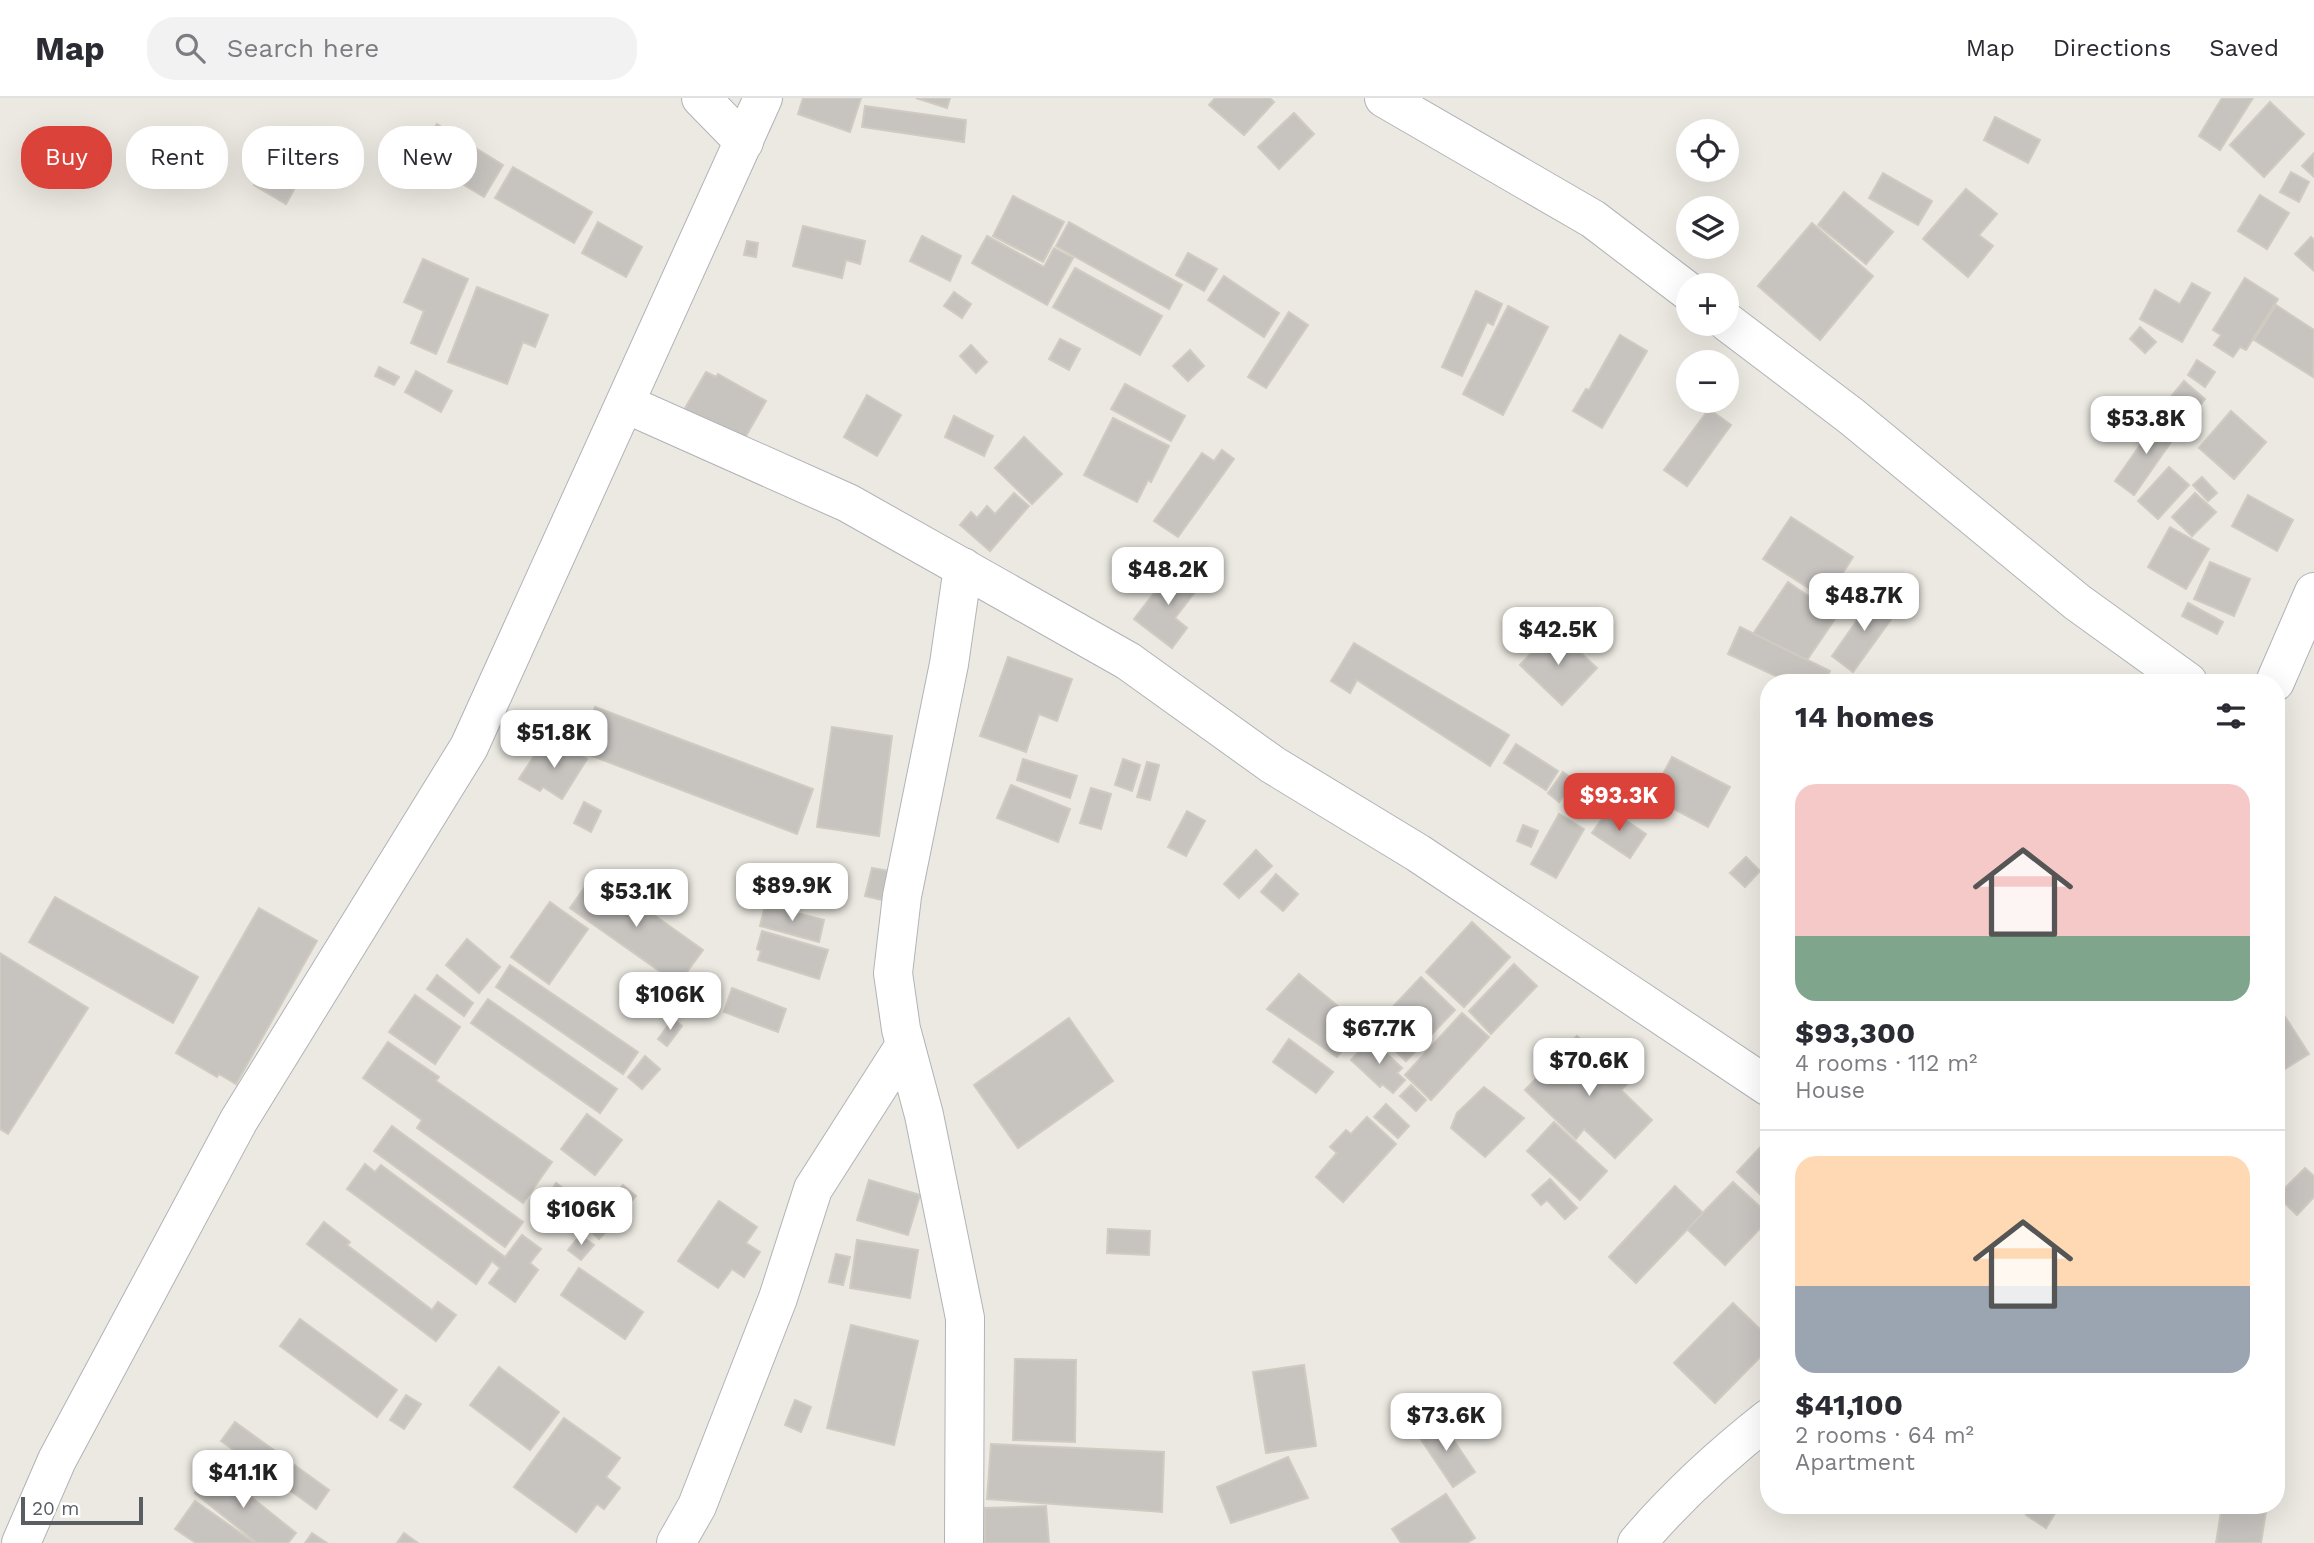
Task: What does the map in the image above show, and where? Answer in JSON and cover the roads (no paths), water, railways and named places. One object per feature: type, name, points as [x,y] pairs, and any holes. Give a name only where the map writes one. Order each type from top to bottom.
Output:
[{"type":"street","points":[[701,98],[744,142]]},
{"type":"street","points":[[21,1543],[57,1460],[239,1120],[469,747],[763,98]]},
{"type":"street","points":[[1384,98],[1593,219],[1676,282]]},
{"type":"street","points":[[1739,330],[1851,416],[2077,602],[2177,674]]},
{"type":"street","points":[[626,404],[848,503],[1128,661],[1273,765],[1418,853],[1760,1081]]},
{"type":"street","points":[[963,566],[949,664],[902,896],[893,973],[905,1045],[924,1115],[965,1318],[964,1543]]},
{"type":"street","points":[[2278,674],[2314,592]]},
{"type":"street","points":[[676,1543],[697,1506],[769,1322],[813,1189],[905,1045]]},
{"type":"street","points":[[1637,1543],[1659,1517],[1760,1425]]}]
